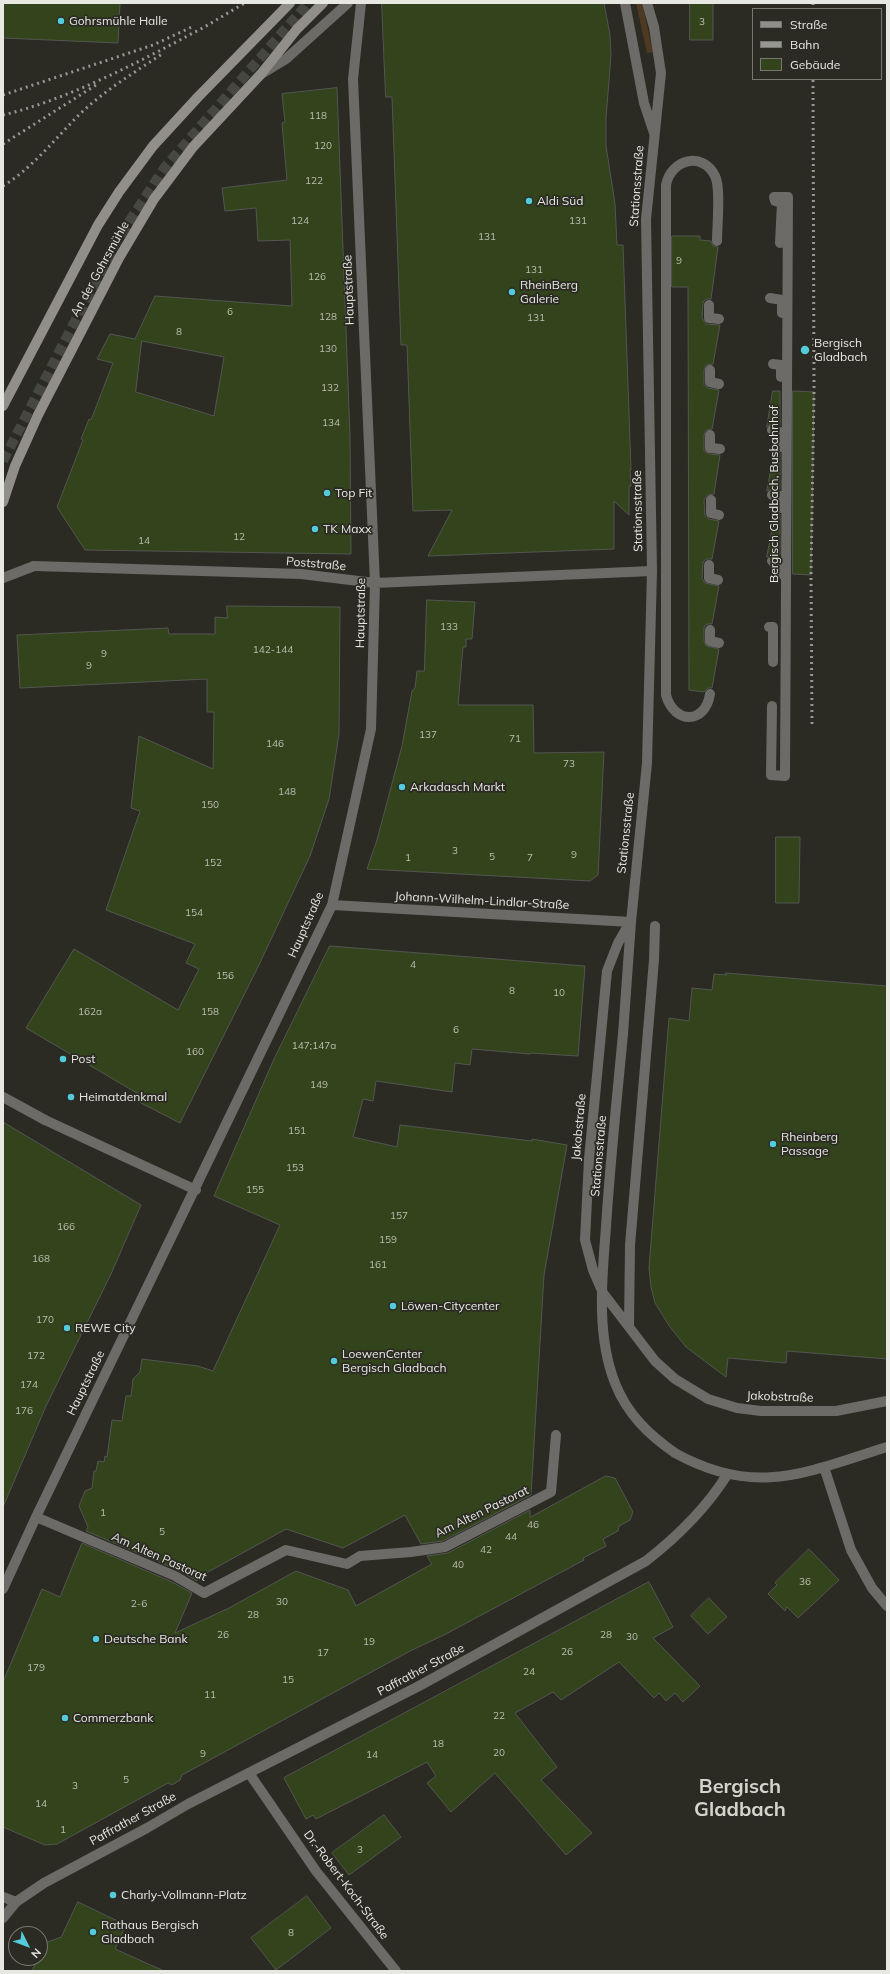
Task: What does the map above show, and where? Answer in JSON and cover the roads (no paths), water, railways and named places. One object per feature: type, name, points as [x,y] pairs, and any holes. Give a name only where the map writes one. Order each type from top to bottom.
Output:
[{"type":"main road","name":"An der Gohrsmühle","points":[[3,406],[98,225],[119,192],[153,146],[237,55],[290,3]]},
{"type":"main road","name":"An der Gohrsmühle","points":[[3,502],[15,466],[38,415],[119,258],[154,199],[193,147],[261,74],[278,50],[322,3]]},
{"type":"street","name":"An der Gohrsmühle","points":[[261,74],[286,59],[348,3]]},
{"type":"street","name":"Hauptstraße","points":[[3,1589],[36,1517],[196,1190],[332,905],[371,729],[375,583],[353,78],[361,3]]},
{"type":"street","name":"Stationsstraße","points":[[625,3],[644,103],[654,133]]},
{"type":"street","name":"Stationsstraße","points":[[647,3],[654,27],[661,73],[646,219],[652,571],[646,763],[630,922],[624,1034],[604,1245],[603,1308],[607,1357],[615,1383],[631,1413],[652,1436],[675,1453],[709,1470],[727,1475]]},
{"type":"street","points":[[710,694],[709,702],[704,710],[697,716],[688,717],[679,715],[673,710],[666,695],[666,185],[668,176],[674,168],[683,162],[701,162],[710,168],[716,177],[718,186],[717,241]]},
{"type":"street","name":"Bergisch Gladbach, Busbahnhof","points":[[772,706],[771,775],[785,776],[788,197],[774,197],[775,201],[782,203],[780,243]]},
{"type":"street","points":[[770,298],[782,300],[782,315]]},
{"type":"street","points":[[709,305],[709,318],[719,319]]},
{"type":"street","points":[[773,364],[781,365],[781,381]]},
{"type":"street","points":[[710,370],[710,382],[719,384]]},
{"type":"street","name":"Bergisch Gladbach, Busbahnhof","points":[[772,430],[780,432],[780,447]]},
{"type":"street","points":[[710,435],[710,448],[720,449]]},
{"type":"street","name":"Bergisch Gladbach, Busbahnhof","points":[[772,495],[781,496],[780,514]]},
{"type":"street","points":[[711,500],[711,513],[719,515]]},
{"type":"street","name":"Bergisch Gladbach, Busbahnhof","points":[[772,561],[781,562],[781,576]]},
{"type":"street","points":[[709,565],[709,578],[718,580]]},
{"type":"street","name":"Poststraße","points":[[3,578],[34,566],[301,574],[375,583],[652,571]]},
{"type":"street","points":[[769,627],[773,627],[772,662]]},
{"type":"street","points":[[710,630],[710,641],[719,643]]},
{"type":"street","name":"Johann-Wilhelm-Lindlar-Straße","points":[[332,905],[630,922]]},
{"type":"street","name":"Jakobstraße","points":[[630,922],[618,943],[607,971],[589,1159],[585,1240],[592,1270],[603,1293],[655,1361],[675,1379],[708,1398],[737,1408],[761,1411],[836,1411],[887,1401]]},
{"type":"street","points":[[629,1327],[630,1245],[654,960],[655,926]]},
{"type":"street","points":[[3,1097],[45,1120],[196,1190]]},
{"type":"street","name":"Am Alten Pastorat","points":[[36,1517],[175,1576],[204,1593],[286,1550],[347,1564],[360,1556],[411,1552],[445,1547],[552,1492],[556,1435]]},
{"type":"street","points":[[727,1475],[766,1478],[788,1476],[824,1467],[887,1447]]},
{"type":"street","points":[[824,1467],[851,1550],[872,1588],[887,1606]]},
{"type":"street","name":"Paffrather Straße","points":[[3,1918],[16,1902],[44,1883],[249,1773],[420,1686],[646,1561],[673,1540],[695,1519],[713,1497],[727,1475]]},
{"type":"street","name":"Dr.-Robert-Koch-Straße","points":[[249,1773],[316,1872],[396,1971]]},
{"type":"street","points":[[3,1897],[16,1902]]},
{"type":"tunnel","points":[[3,461],[115,243],[165,167],[308,3]]},
{"type":"railway","points":[[3,115],[76,91],[100,80],[200,30],[245,3]]},
{"type":"railway","points":[[813,3],[813,8]]},
{"type":"railway","points":[[3,95],[153,45],[194,26]]},
{"type":"railway","points":[[3,186],[35,161],[92,103],[121,81],[162,54]]},
{"type":"railway","points":[[812,724],[811,575],[814,392],[813,80]]},
{"type":"railway","points":[[3,144],[96,85]]},
{"type":"place","name":"Gohrsmühle Halle","points":[[61,21]]},
{"type":"place","name":"Aldi Süd","points":[[529,201]]},
{"type":"place","name":"RheinBerg Galerie","points":[[512,292]]},
{"type":"place","name":"Bergisch Gladbach","points":[[805,350]]},
{"type":"place","name":"Top Fit","points":[[327,493]]},
{"type":"place","name":"TK Maxx","points":[[315,529]]},
{"type":"place","name":"Arkadasch Markt","points":[[402,787]]},
{"type":"place","name":"Post","points":[[63,1059]]},
{"type":"place","name":"Heimatdenkmal","points":[[71,1097]]},
{"type":"place","name":"Rheinberg Passage","points":[[773,1144]]},
{"type":"place","name":"Löwen-Citycenter","points":[[393,1306]]},
{"type":"place","name":"REWE City","points":[[67,1328]]},
{"type":"place","name":"LoewenCenter Bergisch Gladbach","points":[[334,1361]]},
{"type":"place","name":"Deutsche Bank","points":[[96,1639]]},
{"type":"place","name":"Commerzbank","points":[[65,1718]]},
{"type":"place","name":"Charly-Vollmann-Platz","points":[[113,1895]]},
{"type":"place","name":"Rathaus Bergisch Gladbach","points":[[93,1932]]},
{"type":"district","name":"Bergisch Gladbach","points":[[740,1798]]}]
